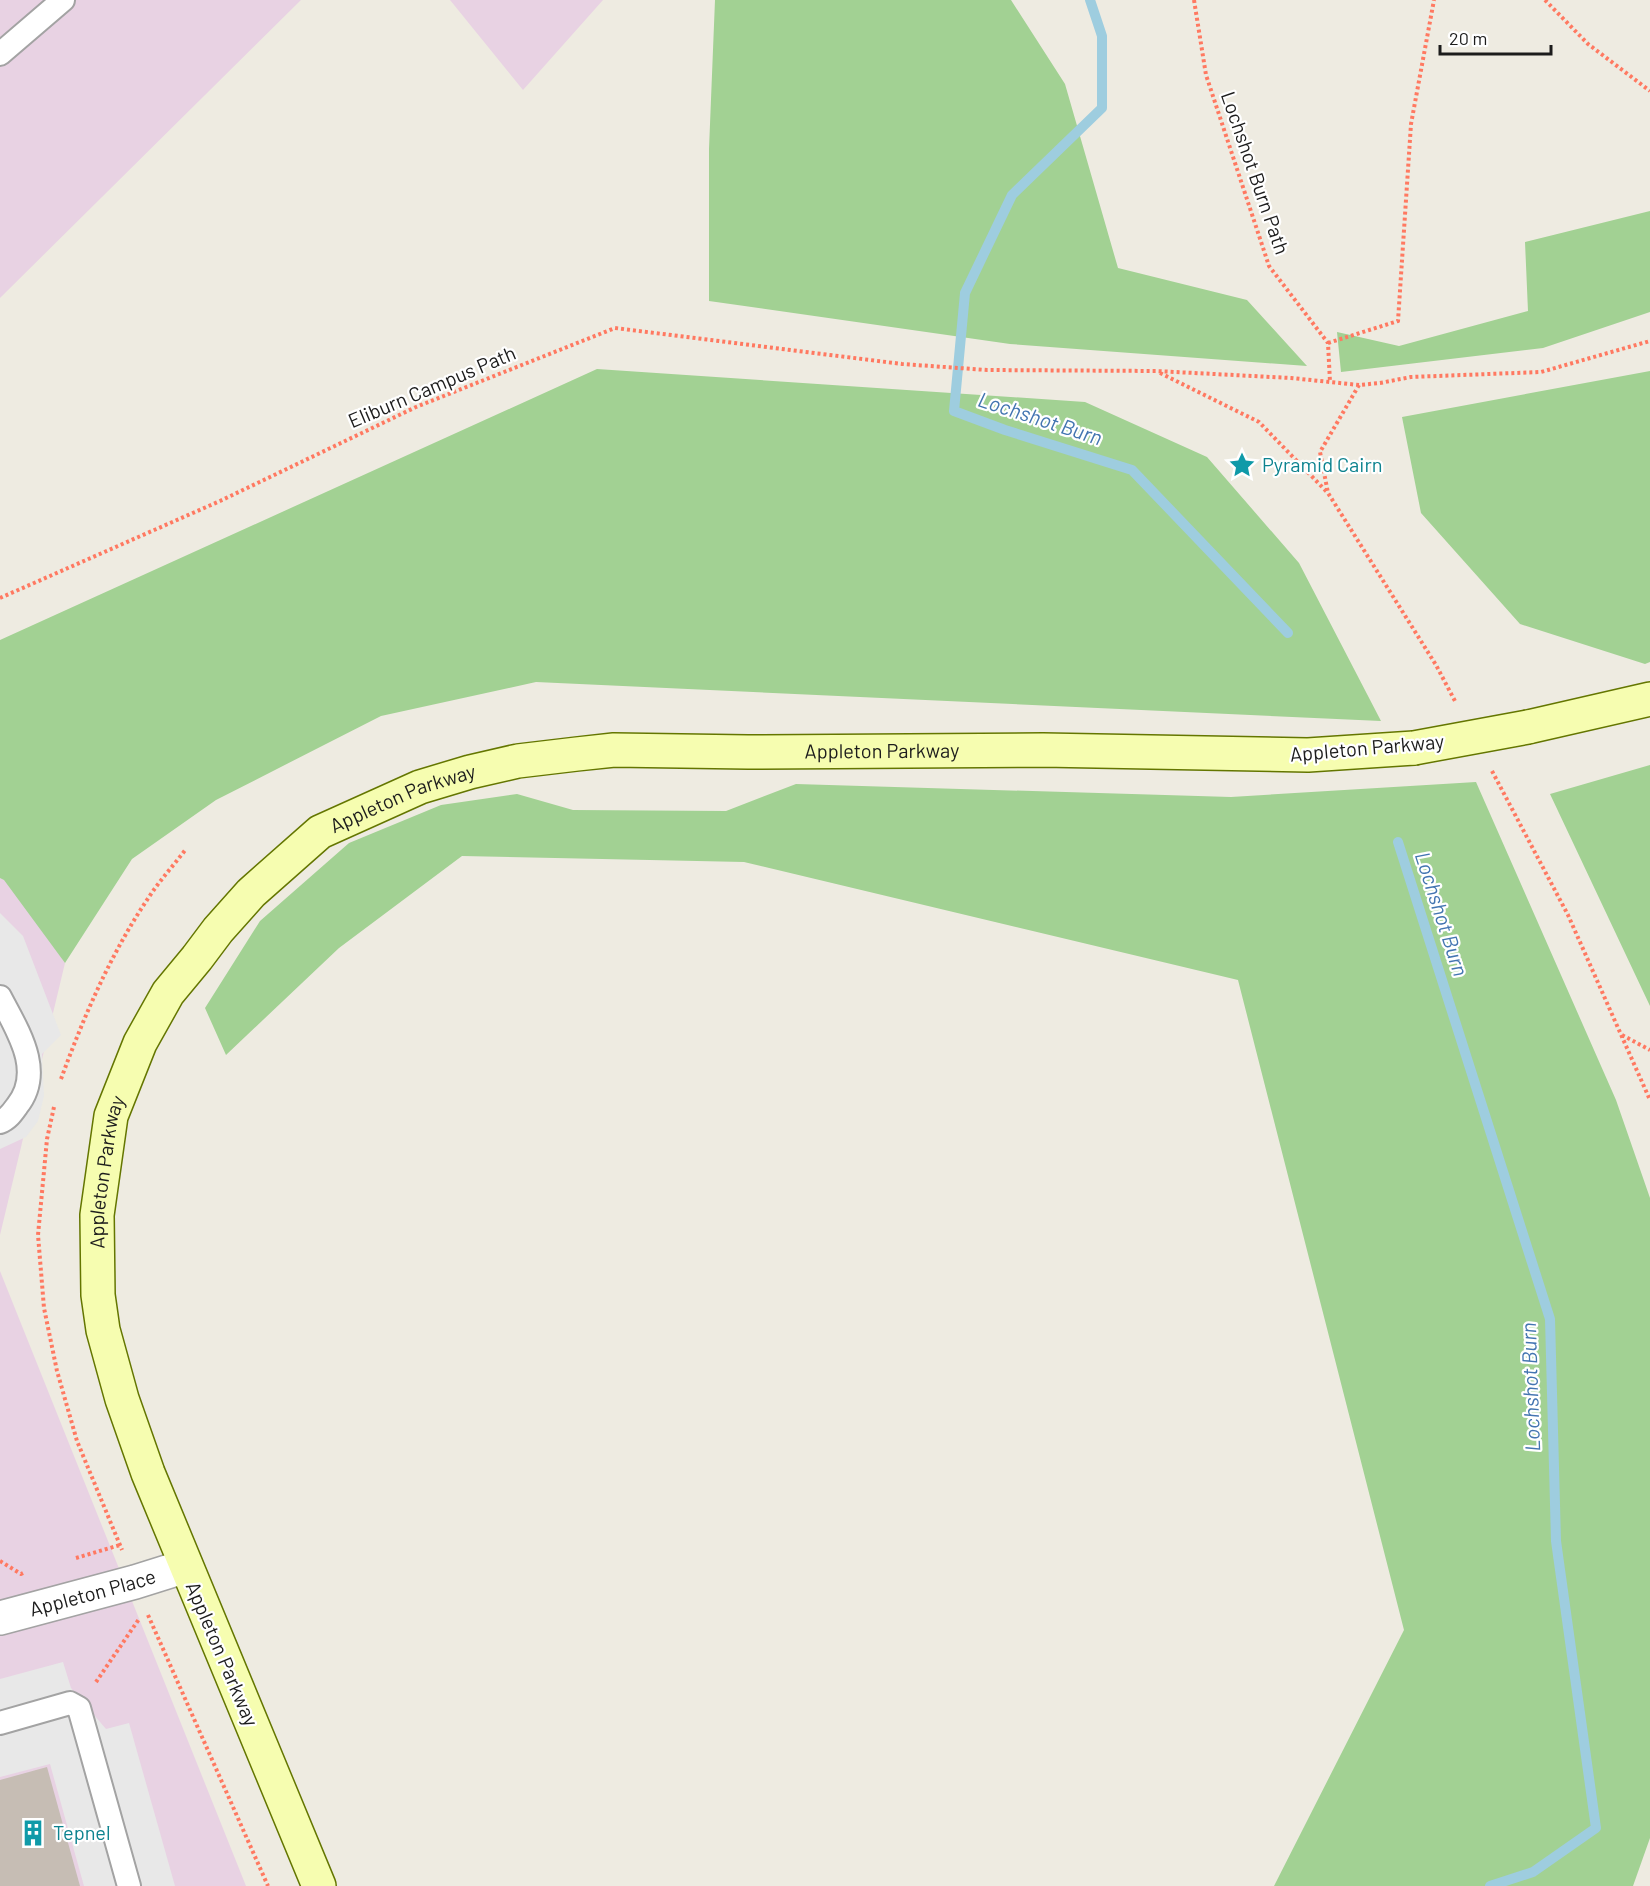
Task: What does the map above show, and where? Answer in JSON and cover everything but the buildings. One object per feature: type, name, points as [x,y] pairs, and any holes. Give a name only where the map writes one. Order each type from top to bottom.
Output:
[{"type":"street","name":"Appleton Parkway","points":[[319,1886],[144,1462],[122,1399],[103,1330],[98,1295],[97,1215],[111,1116],[140,1043],[168,993],[251,893],[320,832],[420,786],[518,761],[614,750],[759,752],[1044,750],[1308,755],[1414,748],[1528,727],[1650,699]]},
{"type":"street","name":"Appleton Place","points":[[0,1618],[186,1566]]},
{"type":"lane","points":[[0,54],[63,0]]},
{"type":"lane","points":[[0,997],[27,1049],[29,1070],[24,1098],[6,1120],[0,1122]]},
{"type":"lane","points":[[0,1723],[70,1703],[79,1708],[129,1886]]},
{"type":"path","name":"Lochshot Burn Path","points":[[1194,0],[1206,75],[1269,266],[1328,343]]},
{"type":"path","points":[[1434,0],[1411,124],[1398,321],[1328,343],[1330,382],[1359,385],[1411,376],[1541,372],[1650,341]]},
{"type":"path","points":[[1545,0],[1588,44],[1650,91]]},
{"type":"path","name":"Eliburn Campus Path","points":[[0,598],[220,501],[416,406],[615,327],[902,364],[987,370],[1156,371],[1330,382]]},
{"type":"path","points":[[1156,371],[1259,422],[1328,493]]},
{"type":"path","points":[[1622,1035],[1650,1050]]},
{"type":"path","points":[[65,1561],[120,1545]]},
{"type":"path","points":[[0,1561],[21,1574],[32,1570]]},
{"type":"path","points":[[79,1708],[139,1618]]},
{"type":"shaded area","points":[[0,0],[301,0],[0,298]]},
{"type":"shaded area","points":[[450,0],[603,0],[523,90]]},
{"type":"shaded area","points":[[0,867],[65,963],[0,1235]]},
{"type":"shaded area","points":[[0,913],[23,936],[61,1035],[42,1054],[44,1096],[38,1121],[26,1137],[0,1149]]},
{"type":"shaded area","points":[[0,1271],[246,1886],[0,1886]]},
{"type":"shaded area","points":[[63,1662],[71,1688],[106,1729],[129,1723],[175,1886],[84,1886],[50,1764],[0,1777],[0,1679]]},
{"type":"green space","points":[[715,0],[1011,0],[1065,84],[1118,268],[1247,300],[1307,366],[1010,344],[709,301],[709,149]]},
{"type":"green space","points":[[1650,211],[1650,312],[1543,348],[1341,372],[1337,332],[1399,346],[1528,311],[1525,242]]},
{"type":"green space","points":[[597,369],[1085,402],[1207,457],[1299,563],[1381,721],[536,682],[381,716],[216,800],[132,859],[65,963],[4,880],[0,878],[0,640]]},
{"type":"green space","points":[[1650,371],[1650,662],[1645,664],[1520,624],[1421,513],[1402,417]]},
{"type":"green space","points":[[1650,765],[1650,1006],[1550,794]]},
{"type":"green space","points":[[1476,782],[1616,1100],[1650,1198],[1650,1838],[1633,1886],[1274,1886],[1404,1630],[1238,980],[744,862],[462,856],[339,948],[226,1055],[205,1008],[260,921],[349,843],[441,805],[517,794],[573,810],[726,811],[796,784],[1231,797]]},
{"type":"waterway","name":"Lochshot Burn","points":[[1090,0],[1102,36],[1102,108],[1012,195],[965,293],[954,411],[1005,430],[1132,470],[1288,633]]},
{"type":"waterway","name":"Lochshot Burn","points":[[1398,842],[1550,1319],[1556,1541],[1596,1828],[1533,1872],[1490,1886]]},
{"type":"place","name":"Pyramid Cairn","points":[[1242,465]]},
{"type":"place","name":"Tepnel","points":[[33,1833]]}]
